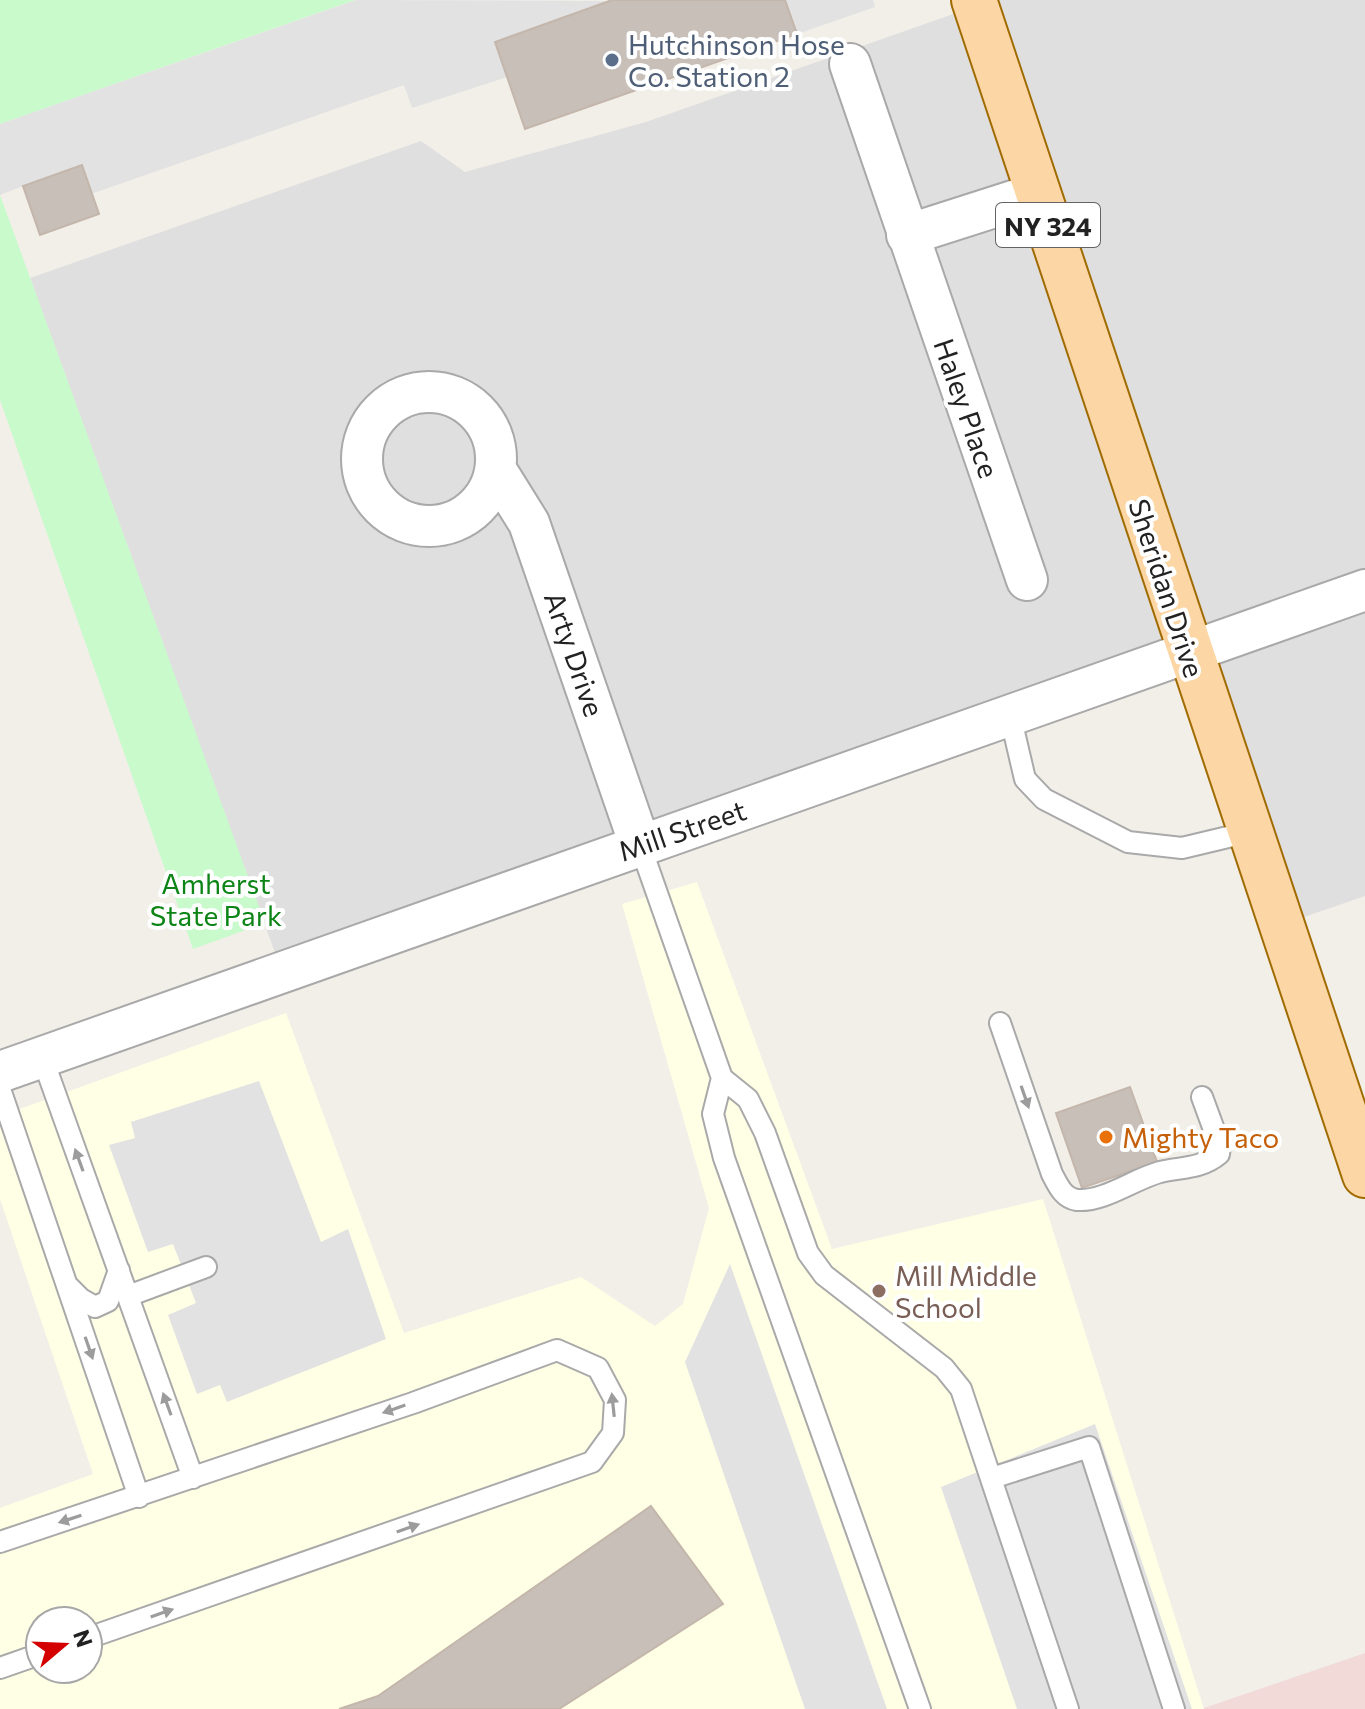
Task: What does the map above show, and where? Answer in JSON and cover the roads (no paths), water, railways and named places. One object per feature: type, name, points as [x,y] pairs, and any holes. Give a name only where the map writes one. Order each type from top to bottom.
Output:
[{"type":"main road","name":"Sheridan Drive","points":[[974,0],[1188,652],[1365,1175]]},
{"type":"street","name":"Haley Place","points":[[850,64],[1027,580]]},
{"type":"street","points":[[907,235],[1038,193]]},
{"type":"street","name":"Arty Drive","points":[[496,470],[529,523],[640,845]]},
{"type":"street","name":"Mill Street","points":[[0,1072],[1365,590]]},
{"type":"lane","points":[[1010,715],[1025,779],[1034,789],[1044,799],[1128,842],[1182,848],[1249,832]]},
{"type":"lane","points":[[640,845],[722,1078],[748,1099],[765,1133],[808,1253],[824,1275],[952,1376],[961,1389],[1068,1709]]},
{"type":"lane","points":[[1000,1023],[1052,1174],[1060,1191],[1073,1200],[1088,1199],[1161,1172],[1184,1170],[1219,1154],[1220,1146],[1202,1097]]},
{"type":"lane","points":[[42,1057],[193,1478]]},
{"type":"lane","points":[[722,1078],[713,1114],[724,1158],[920,1709]]},
{"type":"lane","points":[[0,1089],[139,1497]]},
{"type":"lane","points":[[128,1296],[206,1267]]},
{"type":"lane","points":[[66,1284],[81,1299],[95,1307],[108,1301],[119,1270]]},
{"type":"lane","points":[[0,1542],[139,1497],[557,1350],[598,1368],[615,1400],[613,1433],[592,1462],[104,1632]]},
{"type":"lane","points":[[992,1478],[1089,1447],[1174,1709]]},
{"type":"lane","points":[[0,1668],[24,1660]]},
{"type":"place","name":"Hutchinson Hose Co. Station 2","points":[[612,60]]},
{"type":"place","name":"Mighty Taco","points":[[1106,1137]]},
{"type":"place","name":"Mill Middle School","points":[[879,1291]]},
{"type":"park label","name":"Amherst State Park","points":[[216,899]]}]
